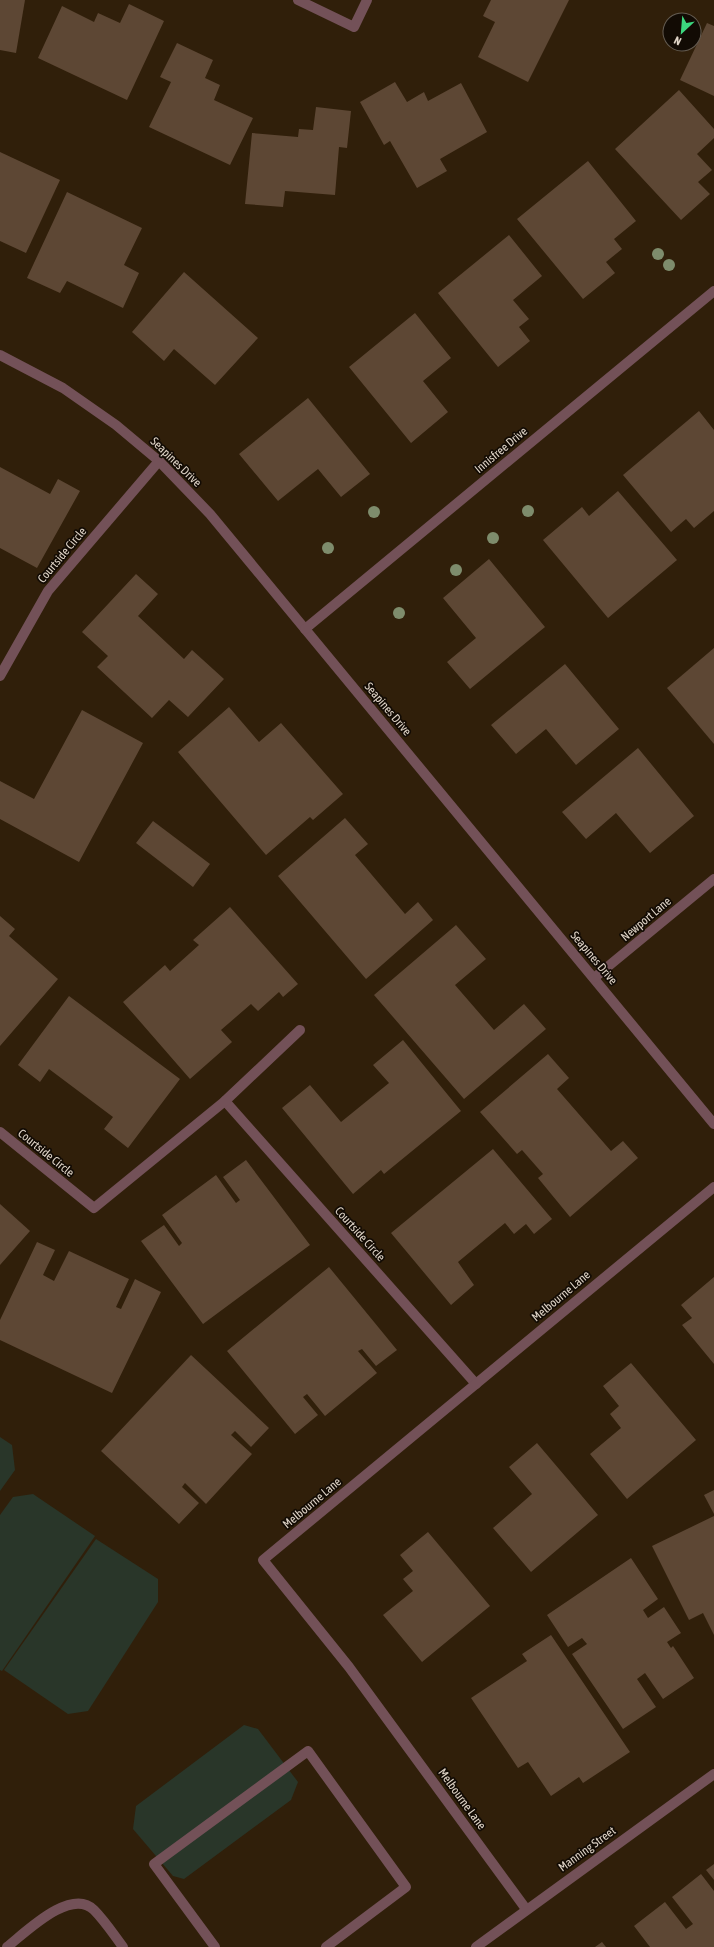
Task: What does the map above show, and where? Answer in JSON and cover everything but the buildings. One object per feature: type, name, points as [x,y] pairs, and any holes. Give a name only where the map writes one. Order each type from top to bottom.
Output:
[{"type":"street","points":[[298,0],[354,27],[367,0]]},
{"type":"street","name":"Innisfree Drive","points":[[305,629],[714,291]]},
{"type":"street","name":"Seapines Drive","points":[[0,355],[63,388],[116,425],[160,462],[210,514],[714,1124]]},
{"type":"street","name":"Courtside Circle","points":[[0,676],[48,591],[160,462]]},
{"type":"street","name":"Newport Lane","points":[[594,978],[714,879]]},
{"type":"street","name":"Courtside Circle","points":[[0,1132],[94,1208],[225,1101],[300,1030]]},
{"type":"street","name":"Courtside Circle","points":[[225,1101],[476,1384]]},
{"type":"street","name":"Melbourne Lane","points":[[526,1909],[349,1667],[263,1560],[714,1187]]},
{"type":"street","points":[[214,1947],[154,1864],[308,1751],[406,1887],[326,1947]]},
{"type":"street","name":"Manning Street","points":[[476,1947],[526,1909],[714,1774]]},
{"type":"street","points":[[8,1947],[54,1910],[75,1903],[93,1909],[123,1947]]},
{"type":"green space","points":[[0,1437],[12,1445],[15,1470],[0,1491]]},
{"type":"green space","points":[[33,1494],[95,1536],[2,1671],[0,1670],[0,1515],[13,1497]]},
{"type":"green space","points":[[96,1539],[158,1579],[158,1602],[88,1711],[68,1714],[4,1670]]},
{"type":"green space","points":[[244,1725],[258,1729],[298,1782],[291,1800],[184,1879],[173,1876],[133,1829],[136,1806]]}]
